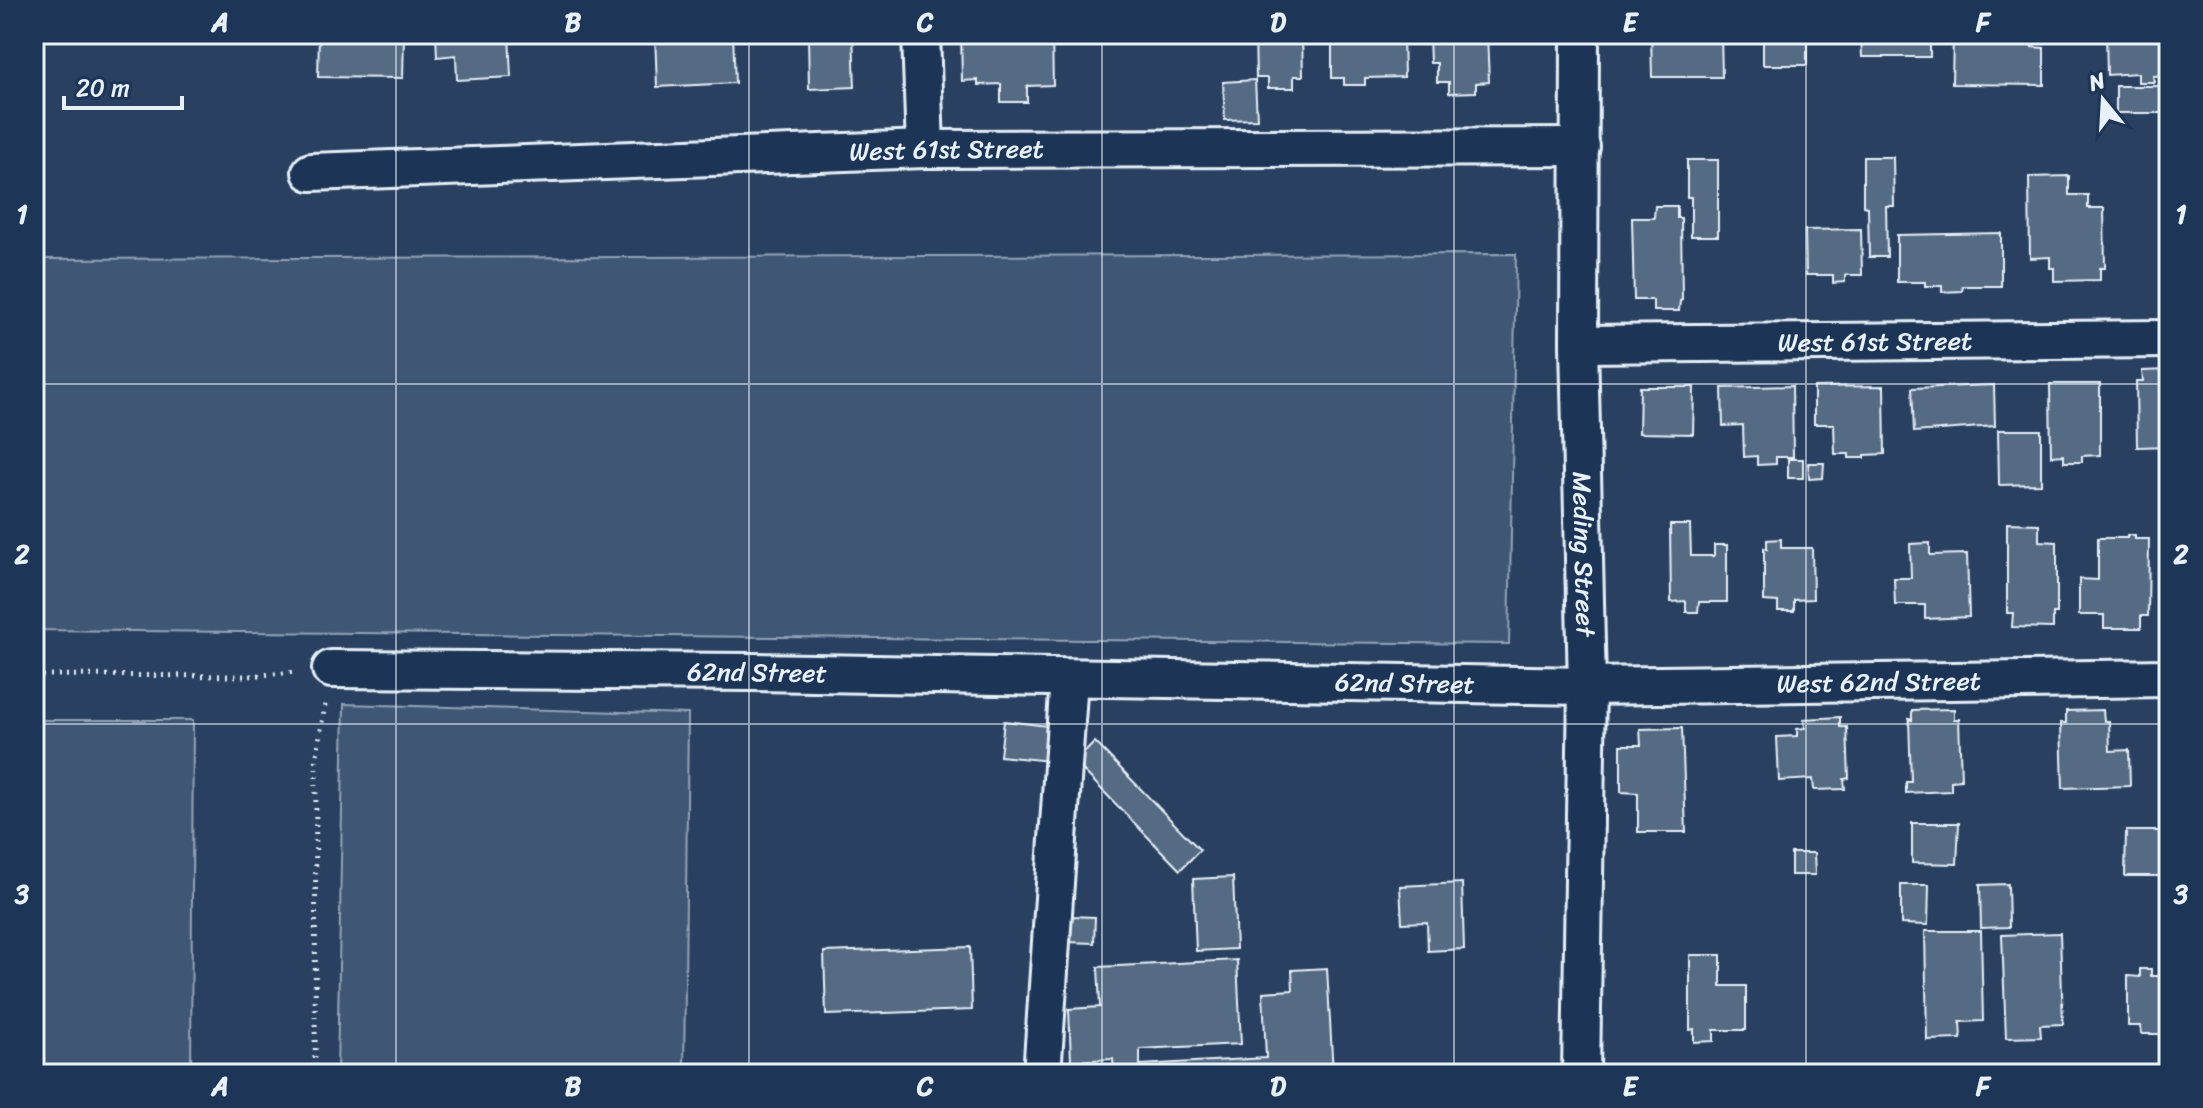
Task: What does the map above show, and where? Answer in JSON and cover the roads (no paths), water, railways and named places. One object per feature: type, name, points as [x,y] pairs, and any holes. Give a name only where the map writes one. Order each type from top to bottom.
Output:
[{"type":"street","points":[[921,34],[925,149]]},
{"type":"street","name":"Meding Street","points":[[1580,34],[1579,344],[1587,686],[1581,1074]]},
{"type":"street","name":"West 61st Street","points":[[311,172],[925,149],[1581,147]]},
{"type":"street","name":"West 61st Street","points":[[1579,344],[2169,339]]},
{"type":"street","name":"62nd Street","points":[[331,669],[720,671],[1587,686]]},
{"type":"street","points":[[1042,1074],[1069,678]]},
{"type":"street","name":"West 62nd Street","points":[[1587,686],[2169,678]]}]
